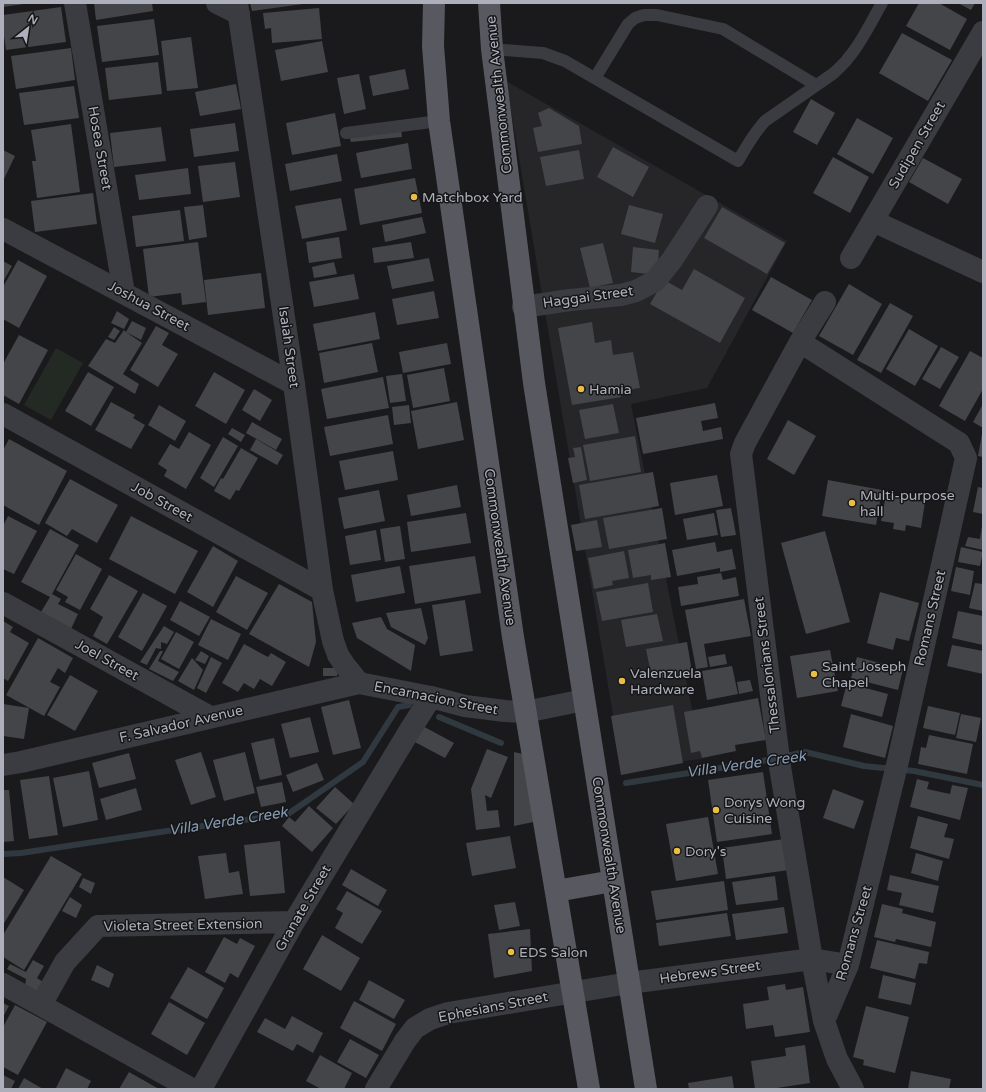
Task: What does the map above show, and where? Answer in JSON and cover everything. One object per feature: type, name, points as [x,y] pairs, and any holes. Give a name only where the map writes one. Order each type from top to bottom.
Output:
[{"type":"main road","name":"Commonwealth Avenue","points":[[434,3],[433,46],[439,120],[525,712],[590,1089]]},
{"type":"main road","name":"Commonwealth Avenue","points":[[489,3],[492,49],[537,407],[646,1089]]},
{"type":"main road","points":[[556,891],[613,881]]},
{"type":"street","name":"Hosea Street","points":[[75,3],[124,293]]},
{"type":"street","points":[[217,3],[238,9]]},
{"type":"street","name":"Isaiah Street","points":[[238,9],[294,384],[322,590],[333,642],[338,655],[346,668],[359,683]]},
{"type":"street","name":"Sudipen Street","points":[[851,258],[983,32]]},
{"type":"street","name":"Haggai Street","points":[[524,307],[570,300],[621,295],[636,291],[655,281],[672,260],[707,206]]},
{"type":"street","points":[[873,221],[983,272]]},
{"type":"street","name":"Joshua Street","points":[[3,228],[294,384]]},
{"type":"street","points":[[800,342],[825,302]]},
{"type":"street","name":"Thessalonians Street","points":[[800,342],[746,443],[742,454],[778,757],[812,958],[824,1020],[837,1059],[853,1089]]},
{"type":"street","name":"Romans Street","points":[[800,342],[959,443],[966,458],[896,771],[848,965],[824,1020]]},
{"type":"street","name":"Job Street","points":[[3,414],[322,590]]},
{"type":"street","name":"Joel Street","points":[[3,603],[210,717]]},
{"type":"street","name":"Encarnacion Street","points":[[359,683],[431,697],[465,706],[525,712],[584,700]]},
{"type":"street","name":"F. Salvador Avenue","points":[[3,765],[359,683]]},
{"type":"street","name":"Granate Street","points":[[201,1089],[294,922],[431,697]]},
{"type":"street","name":"Violeta Street Extension","points":[[41,1005],[65,962],[98,926],[294,922]]},
{"type":"street","name":"Hebrews Street","points":[[573,992],[812,958],[848,965]]},
{"type":"street","points":[[3,984],[192,1089]]},
{"type":"street","name":"Ephesians Street","points":[[382,1085],[405,1041],[415,1028],[430,1019],[448,1013],[573,992]]},
{"type":"lane","points":[[492,49],[543,53],[566,61],[738,161],[749,141],[765,121],[834,73],[844,64],[857,47],[882,3]]},
{"type":"lane","points":[[595,78],[628,24],[635,18],[644,15],[657,15],[723,29],[816,85]]},
{"type":"lane","points":[[346,133],[439,120]]},
{"type":"shaded area","points":[[506,81],[787,241],[707,388],[631,404],[702,759],[622,768]]},
{"type":"shaded area","points":[[56,348],[83,363],[51,420],[24,405]]},
{"type":"building","points":[[3,3],[24,3],[24,4],[3,7]]},
{"type":"building","points":[[94,3],[152,3],[153,11],[96,20]]},
{"type":"building","points":[[250,3],[303,3],[303,4],[252,11]]},
{"type":"building","points":[[919,3],[939,3],[967,19],[950,50],[906,26]]},
{"type":"building","points":[[958,3],[975,3],[971,10]]},
{"type":"building","points":[[61,7],[66,42],[6,50],[3,15]]},
{"type":"building","points":[[319,8],[322,39],[272,43],[271,28],[265,29],[263,13]]},
{"type":"building","points":[[154,19],[159,55],[102,62],[97,26]]},
{"type":"building","points":[[902,33],[952,60],[928,101],[879,73]]},
{"type":"building","points":[[191,37],[198,88],[167,91],[161,41]]},
{"type":"building","points":[[322,41],[328,72],[281,81],[275,50]]},
{"type":"building","points":[[71,48],[75,80],[16,89],[11,56]]},
{"type":"building","points":[[158,62],[162,94],[109,100],[105,68]]},
{"type":"building","points":[[405,69],[409,89],[373,96],[369,76]]},
{"type":"building","points":[[359,74],[366,109],[344,114],[337,78]]},
{"type":"building","points":[[236,84],[241,109],[200,116],[195,92]]},
{"type":"building","points":[[74,86],[79,118],[24,125],[19,93]]},
{"type":"building","points":[[811,99],[835,113],[817,145],[793,132]]},
{"type":"building","points":[[549,108],[579,126],[582,144],[538,152],[533,128],[542,126],[538,113]]},
{"type":"building","points":[[335,113],[341,146],[292,155],[286,123]]},
{"type":"building","points":[[857,118],[893,138],[873,174],[837,154]]},
{"type":"building","points":[[235,123],[239,151],[194,157],[190,129]]},
{"type":"building","points":[[71,124],[80,192],[37,198],[32,161],[36,161],[31,130]]},
{"type":"building","points":[[161,127],[166,161],[114,167],[110,133]]},
{"type":"building","points":[[401,128],[402,137],[351,142],[349,135]]},
{"type":"building","points":[[408,143],[412,169],[361,178],[356,153]]},
{"type":"building","points":[[613,147],[649,167],[633,197],[597,177]]},
{"type":"building","points":[[3,150],[15,156],[3,181]]},
{"type":"building","points":[[579,150],[584,179],[546,186],[540,157]]},
{"type":"building","points":[[337,154],[342,181],[290,191],[285,164]]},
{"type":"building","points":[[833,157],[869,177],[850,213],[813,193]]},
{"type":"building","points":[[923,158],[962,179],[948,204],[909,182]]},
{"type":"building","points":[[235,162],[240,197],[203,202],[198,166]]},
{"type":"building","points":[[188,168],[191,194],[139,200],[135,175]]},
{"type":"building","points":[[415,178],[422,213],[360,225],[354,189]]},
{"type":"building","points":[[93,193],[97,224],[35,232],[31,201]]},
{"type":"building","points":[[341,198],[347,230],[302,239],[295,206]]},
{"type":"building","points":[[203,205],[207,237],[189,240],[184,207]]},
{"type":"building","points":[[629,205],[663,214],[655,243],[621,234]]},
{"type":"building","points":[[722,207],[785,243],[767,274],[704,238]]},
{"type":"building","points":[[180,210],[184,241],[136,247],[132,216]]},
{"type":"building","points":[[422,217],[426,233],[385,242],[382,225]]},
{"type":"building","points":[[339,237],[342,258],[309,263],[306,242]]},
{"type":"building","points":[[198,242],[206,302],[182,305],[181,293],[149,297],[143,249]]},
{"type":"building","points":[[411,242],[414,258],[374,263],[372,248]]},
{"type":"building","points":[[603,243],[613,283],[590,288],[580,248]]},
{"type":"building","points":[[633,247],[659,250],[657,275],[631,272]]},
{"type":"building","points":[[429,258],[434,281],[392,289],[387,266]]},
{"type":"building","points":[[18,260],[47,276],[19,328],[3,319],[3,287]]},
{"type":"building","points":[[3,261],[12,266],[3,282]]},
{"type":"building","points":[[334,262],[337,274],[314,278],[312,267]]},
{"type":"building","points":[[694,269],[745,298],[720,343],[650,304],[664,280],[682,290]]},
{"type":"building","points":[[261,273],[265,308],[208,315],[204,280]]},
{"type":"building","points":[[354,274],[359,299],[314,307],[309,282]]},
{"type":"building","points":[[771,277],[812,300],[793,333],[752,310]]},
{"type":"building","points":[[849,284],[882,304],[853,355],[819,336]]},
{"type":"building","points":[[434,291],[439,318],[397,325],[392,299]]},
{"type":"building","points":[[890,303],[913,316],[881,373],[857,360]]},
{"type":"building","points":[[117,311],[129,319],[124,329],[111,323]]},
{"type":"building","points":[[375,312],[380,339],[318,351],[313,324]]},
{"type":"building","points":[[132,321],[146,328],[141,340],[126,332]]},
{"type":"building","points":[[592,322],[595,343],[611,340],[613,355],[633,352],[640,388],[620,391],[621,397],[572,405],[558,328]]},
{"type":"building","points":[[156,326],[169,333],[162,345],[178,354],[158,387],[130,370]]},
{"type":"building","points":[[114,327],[120,331],[114,340],[108,337]]},
{"type":"building","points":[[909,329],[938,346],[915,386],[886,369]]},
{"type":"building","points":[[124,330],[142,343],[123,374],[139,384],[135,394],[88,366],[106,339],[115,343]]},
{"type":"building","points":[[19,335],[48,350],[19,404],[3,395],[3,364]]},
{"type":"building","points":[[372,343],[378,372],[324,383],[319,353]]},
{"type":"building","points":[[447,343],[451,364],[403,373],[399,352]]},
{"type":"building","points":[[941,347],[959,357],[940,389],[922,379]]},
{"type":"building","points":[[970,351],[983,358],[983,389],[965,421],[939,406]]},
{"type":"building","points":[[444,368],[450,401],[413,408],[407,375]]},
{"type":"building","points":[[88,372],[114,387],[91,426],[65,411]]},
{"type":"building","points":[[214,372],[245,390],[226,424],[195,406]]},
{"type":"building","points":[[402,374],[406,401],[390,403],[386,376]]},
{"type":"building","points":[[383,377],[389,408],[327,419],[321,389]]},
{"type":"building","points":[[254,389],[272,400],[260,421],[242,410]]},
{"type":"building","points":[[111,402],[135,415],[133,418],[145,425],[131,449],[95,430]]},
{"type":"building","points":[[457,402],[464,440],[418,449],[411,411]]},
{"type":"building","points":[[715,403],[718,418],[701,421],[703,431],[721,427],[723,439],[643,454],[636,418]]},
{"type":"building","points":[[613,404],[619,433],[585,439],[579,410]]},
{"type":"building","points":[[983,404],[983,428],[973,422]]},
{"type":"building","points":[[159,405],[186,421],[175,441],[148,425]]},
{"type":"building","points":[[409,405],[411,423],[394,425],[392,407]]},
{"type":"building","points":[[388,415],[393,444],[330,456],[324,427]]},
{"type":"building","points":[[788,420],[816,436],[794,475],[767,459]]},
{"type":"building","points":[[252,422],[282,439],[276,450],[246,433]]},
{"type":"building","points":[[232,428],[245,435],[241,442],[228,434]]},
{"type":"building","points":[[189,432],[211,445],[186,489],[164,476],[167,470],[158,464],[170,444],[179,449]]},
{"type":"building","points":[[983,434],[983,457],[978,456]]},
{"type":"building","points":[[635,436],[641,472],[590,481],[583,445]]},
{"type":"building","points":[[223,437],[238,446],[214,487],[200,478]]},
{"type":"building","points":[[9,439],[67,471],[39,525],[3,505],[3,450]]},
{"type":"building","points":[[256,439],[283,455],[277,465],[250,450]]},
{"type":"building","points":[[581,447],[587,480],[573,483],[568,458],[575,457],[573,448]]},
{"type":"building","points":[[241,448],[258,458],[239,491],[236,490],[230,500],[214,491],[221,478],[223,479]]},
{"type":"building","points":[[393,451],[398,480],[345,490],[339,461]]},
{"type":"building","points":[[653,472],[659,506],[585,519],[579,485]]},
{"type":"building","points":[[717,475],[723,506],[675,515],[670,483]]},
{"type":"building","points":[[70,479],[118,505],[97,543],[72,529],[67,536],[45,523]]},
{"type":"building","name":"Multi-purpose hall","points":[[828,480],[882,490],[876,525],[822,516]]},
{"type":"building","points":[[457,485],[461,507],[411,516],[407,495]]},
{"type":"building","points":[[978,487],[983,488],[983,514],[973,512]]},
{"type":"building","points":[[379,490],[385,521],[344,529],[338,498]]},
{"type":"building","points":[[886,495],[925,502],[921,528],[906,525],[905,531],[893,529],[894,523],[881,521]]},
{"type":"building","points":[[662,508],[667,539],[609,549],[603,518]]},
{"type":"building","points":[[731,508],[736,535],[721,537],[716,510]]},
{"type":"building","points":[[466,513],[471,543],[411,552],[407,522]]},
{"type":"building","points":[[714,513],[718,535],[687,540],[683,519]]},
{"type":"building","points":[[8,516],[37,531],[14,574],[3,569],[3,526]]},
{"type":"building","points":[[131,516],[198,551],[175,594],[109,559]]},
{"type":"building","points":[[597,520],[602,547],[576,551],[571,525]]},
{"type":"building","points":[[400,526],[405,559],[385,562],[380,529]]},
{"type":"building","points":[[982,526],[983,550],[965,546],[968,537],[980,539]]},
{"type":"building","points":[[50,529],[79,545],[52,594],[61,599],[58,604],[78,614],[71,629],[41,612],[50,597],[21,582]]},
{"type":"building","points":[[376,530],[381,560],[350,565],[345,536]]},
{"type":"building","points":[[825,531],[850,622],[806,634],[781,543]]},
{"type":"building","points":[[715,542],[717,552],[732,549],[736,569],[720,572],[720,568],[677,576],[672,550]]},
{"type":"building","points":[[665,543],[671,577],[651,580],[651,575],[633,578],[628,550]]},
{"type":"building","points":[[213,546],[238,561],[213,607],[187,592]]},
{"type":"building","points":[[961,547],[983,552],[980,566],[958,562]]},
{"type":"building","points":[[624,551],[629,578],[612,581],[613,585],[594,589],[588,558]]},
{"type":"building","points":[[76,554],[102,569],[80,610],[65,602],[68,597],[56,590]]},
{"type":"building","points":[[475,556],[481,593],[415,604],[409,566]]},
{"type":"building","points":[[400,566],[405,593],[356,602],[351,575]]},
{"type":"building","points":[[956,567],[974,571],[970,595],[951,591]]},
{"type":"building","points":[[721,573],[723,580],[736,577],[739,596],[681,606],[678,587],[698,584],[697,577]]},
{"type":"building","points":[[109,575],[138,591],[107,644],[93,636],[103,617],[90,609]]},
{"type":"building","points":[[236,576],[268,593],[247,630],[216,612]]},
{"type":"building","points":[[648,583],[653,612],[602,621],[596,592]]},
{"type":"building","points":[[975,583],[983,584],[983,611],[969,608]]},
{"type":"building","points":[[279,584],[312,602],[316,642],[309,667],[249,634]]},
{"type":"building","points":[[880,592],[919,603],[909,641],[896,638],[893,650],[867,643]]},
{"type":"building","points":[[143,593],[167,606],[142,651],[118,637]]},
{"type":"building","points":[[744,599],[751,636],[704,644],[708,667],[696,669],[685,610]]},
{"type":"building","points":[[465,600],[473,651],[440,656],[432,605]]},
{"type":"building","points":[[180,601],[210,617],[199,636],[170,620]]},
{"type":"building","points":[[421,608],[428,638],[425,645],[391,627],[386,613]]},
{"type":"building","points":[[958,611],[983,616],[983,645],[952,638]]},
{"type":"building","points":[[657,614],[663,641],[626,647],[621,620]]},
{"type":"building","points":[[381,617],[387,629],[415,645],[411,671],[357,638],[352,623]]},
{"type":"building","points":[[211,619],[241,634],[228,660],[198,645]]},
{"type":"building","points":[[3,621],[13,627],[10,632],[29,643],[8,681],[3,678]]},
{"type":"building","points":[[164,626],[174,632],[167,644],[161,642],[161,649],[156,648],[147,665],[140,662]]},
{"type":"building","points":[[176,632],[194,642],[179,669],[161,659]]},
{"type":"building","points":[[38,638],[73,658],[65,673],[58,668],[50,682],[60,687],[44,716],[6,695]]},
{"type":"building","points":[[687,642],[692,672],[652,679],[646,649]]},
{"type":"building","points":[[244,644],[268,657],[271,653],[286,662],[272,686],[260,679],[254,689],[244,683],[238,692],[222,683]]},
{"type":"building","points":[[952,645],[983,651],[983,674],[947,666]]},
{"type":"building","name":"Saint Joseph Chapel","points":[[830,650],[838,691],[797,698],[790,656]]},
{"type":"building","points":[[160,651],[163,651],[158,661],[179,672],[173,681],[149,669]]},
{"type":"building","points":[[201,651],[209,656],[205,664],[195,660]]},
{"type":"building","points":[[725,654],[727,664],[710,667],[708,657]]},
{"type":"building","points":[[211,657],[222,663],[206,693],[197,688]]},
{"type":"building","points":[[857,657],[903,669],[898,690],[851,678]]},
{"type":"building","points":[[192,658],[203,670],[194,690],[178,681]]},
{"type":"building","points":[[732,666],[738,694],[707,700],[702,671]]},
{"type":"building","points":[[323,668],[338,668],[337,676],[323,676]]},
{"type":"building","points":[[70,675],[98,691],[75,731],[47,715]]},
{"type":"building","points":[[750,680],[753,691],[739,694],[737,682]]},
{"type":"building","points":[[847,683],[888,694],[882,717],[841,706]]},
{"type":"building","points":[[758,698],[766,740],[735,745],[736,751],[702,758],[700,751],[691,753],[684,712]]},
{"type":"building","points":[[349,700],[361,748],[333,755],[321,707]]},
{"type":"building","points":[[3,704],[29,708],[24,739],[3,736]]},
{"type":"building","points":[[673,705],[683,763],[621,775],[611,716]]},
{"type":"building","points":[[928,706],[960,713],[955,735],[923,728]]},
{"type":"building","points":[[851,714],[893,726],[885,758],[843,747]]},
{"type":"building","points":[[961,714],[981,718],[976,742],[956,738]]},
{"type":"building","points":[[310,717],[319,752],[290,758],[281,724]]},
{"type":"building","points":[[419,724],[454,743],[445,758],[411,740]]},
{"type":"building","points":[[929,735],[973,744],[967,774],[918,764],[921,747],[926,748]]},
{"type":"building","points":[[274,738],[282,775],[260,780],[251,743]]},
{"type":"building","points":[[487,749],[508,757],[491,798],[485,795],[487,811],[498,810],[500,827],[476,830],[471,789]]},
{"type":"building","points":[[201,752],[216,797],[191,805],[175,760]]},
{"type":"building","points":[[245,752],[255,793],[224,801],[213,760]]},
{"type":"building","points":[[514,752],[523,754],[538,821],[514,826]]},
{"type":"building","points":[[129,753],[136,779],[99,788],[92,763]]},
{"type":"building","points":[[317,763],[324,780],[293,792],[286,775]]},
{"type":"building","points":[[89,771],[98,820],[63,827],[53,778]]},
{"type":"building","points":[[763,772],[772,834],[717,842],[708,780]]},
{"type":"building","points":[[49,776],[58,835],[29,839],[20,780]]},
{"type":"building","points":[[917,779],[929,782],[927,789],[950,794],[952,785],[968,788],[960,820],[910,807]]},
{"type":"building","points":[[282,782],[286,802],[261,807],[256,787]]},
{"type":"building","points":[[335,787],[354,804],[336,824],[316,808]]},
{"type":"building","points":[[136,788],[142,810],[106,820],[100,799]]},
{"type":"building","points":[[833,789],[864,801],[854,829],[823,818]]},
{"type":"building","points":[[3,790],[9,790],[14,841],[3,842]]},
{"type":"building","points":[[309,806],[333,828],[312,852],[282,826],[289,817],[295,822]]},
{"type":"building","points":[[918,816],[948,824],[944,837],[954,839],[949,859],[910,848]]},
{"type":"building","points":[[708,817],[718,874],[676,881],[666,824]]},
{"type":"building","points":[[510,836],[516,868],[472,876],[466,843]]},
{"type":"building","points":[[784,839],[789,870],[726,879],[722,848]]},
{"type":"building","points":[[280,841],[285,893],[250,896],[244,845]]},
{"type":"building","points":[[226,853],[229,873],[239,871],[243,894],[205,899],[198,856]]},
{"type":"building","points":[[916,853],[943,861],[938,881],[911,873]]},
{"type":"building","points":[[51,856],[82,874],[24,970],[3,957],[3,935]]},
{"type":"building","points":[[351,869],[387,890],[378,906],[342,885]]},
{"type":"building","points":[[890,875],[939,886],[933,913],[899,905],[902,893],[887,890]]},
{"type":"building","points":[[775,876],[778,900],[736,905],[732,882]]},
{"type":"building","points":[[3,877],[24,890],[3,925]]},
{"type":"building","points":[[83,878],[95,883],[91,894],[79,887]]},
{"type":"building","points":[[724,881],[728,910],[656,920],[651,891]]},
{"type":"building","points":[[347,891],[382,911],[362,944],[335,928],[343,913],[336,909]]},
{"type":"building","points":[[70,897],[82,905],[76,918],[62,911]]},
{"type":"building","points":[[515,902],[520,926],[499,930],[494,905]]},
{"type":"building","points":[[882,904],[903,909],[902,913],[936,922],[931,947],[896,939],[895,942],[874,937]]},
{"type":"building","points":[[784,907],[788,933],[736,940],[732,914]]},
{"type":"building","points":[[727,913],[731,936],[659,946],[656,923]]},
{"type":"building","name":"EDS Salon","points":[[530,929],[532,971],[494,978],[488,934]]},
{"type":"building","points":[[322,935],[360,958],[341,991],[303,969]]},
{"type":"building","points":[[224,937],[237,944],[240,938],[255,946],[238,978],[230,973],[225,983],[205,972]]},
{"type":"building","points":[[877,940],[929,952],[927,964],[919,963],[915,979],[870,968]]},
{"type":"building","points":[[33,960],[44,966],[37,978],[46,984],[42,996],[25,987],[26,979],[7,969],[10,964],[26,972]]},
{"type":"building","points":[[97,965],[114,974],[109,988],[91,980]]},
{"type":"building","points":[[188,967],[224,988],[207,1019],[170,998]]},
{"type":"building","points":[[883,975],[916,983],[911,1005],[878,998]]},
{"type":"building","points":[[369,980],[405,1000],[394,1019],[359,1000]]},
{"type":"building","points":[[785,984],[786,990],[803,987],[810,1032],[775,1037],[773,1025],[746,1029],[743,1004],[769,1000],[767,987]]},
{"type":"building","points":[[354,1001],[396,1024],[382,1051],[340,1028]]},
{"type":"building","points":[[169,1002],[205,1023],[187,1055],[151,1034]]},
{"type":"building","points":[[3,1003],[9,1006],[3,1017]]},
{"type":"building","points":[[15,1005],[47,1022],[18,1075],[3,1067],[3,1027]]},
{"type":"building","points":[[866,1006],[909,1017],[895,1073],[863,1065],[864,1060],[853,1057]]},
{"type":"building","points":[[292,1016],[323,1033],[313,1053],[297,1044],[293,1051],[257,1032],[265,1018],[285,1029]]},
{"type":"building","points":[[350,1039],[379,1055],[366,1078],[337,1062]]},
{"type":"building","points":[[805,1045],[810,1083],[770,1089],[755,1089],[751,1061],[786,1056],[785,1048]]},
{"type":"building","points":[[320,1055],[352,1073],[344,1089],[321,1089],[306,1081]]},
{"type":"building","points":[[66,1068],[91,1081],[87,1089],[56,1088]]},
{"type":"building","points":[[911,1071],[951,1079],[949,1089],[908,1089]]},
{"type":"building","points":[[129,1072],[159,1089],[119,1089]]},
{"type":"building","points":[[3,1075],[15,1081],[11,1089],[3,1089]]},
{"type":"building","points":[[732,1076],[734,1089],[689,1089],[688,1083]]},
{"type":"building","points":[[24,1078],[43,1089],[18,1089]]},
{"type":"waterway","name":"Villa Verde Creek","points":[[3,854],[21,853],[288,814],[363,762],[398,707],[409,705]]},
{"type":"waterway","name":"Villa Verde Creek","points":[[439,717],[501,743]]},
{"type":"waterway","name":"Villa Verde Creek","points":[[626,783],[758,762],[805,752],[864,766],[914,771],[983,785]]},
{"type":"place","name":"Matchbox Yard","points":[[414,197]]},
{"type":"place","name":"Hamia","points":[[581,389]]},
{"type":"place","name":"Multi-purpose hall","points":[[852,503]]},
{"type":"place","name":"Saint Joseph Chapel","points":[[814,674]]},
{"type":"place","name":"Valenzuela Hardware","points":[[622,681]]},
{"type":"place","name":"Dorys Wong Cuisine","points":[[716,810]]},
{"type":"place","name":"Dory's","points":[[677,851]]},
{"type":"place","name":"EDS Salon","points":[[511,952]]}]
